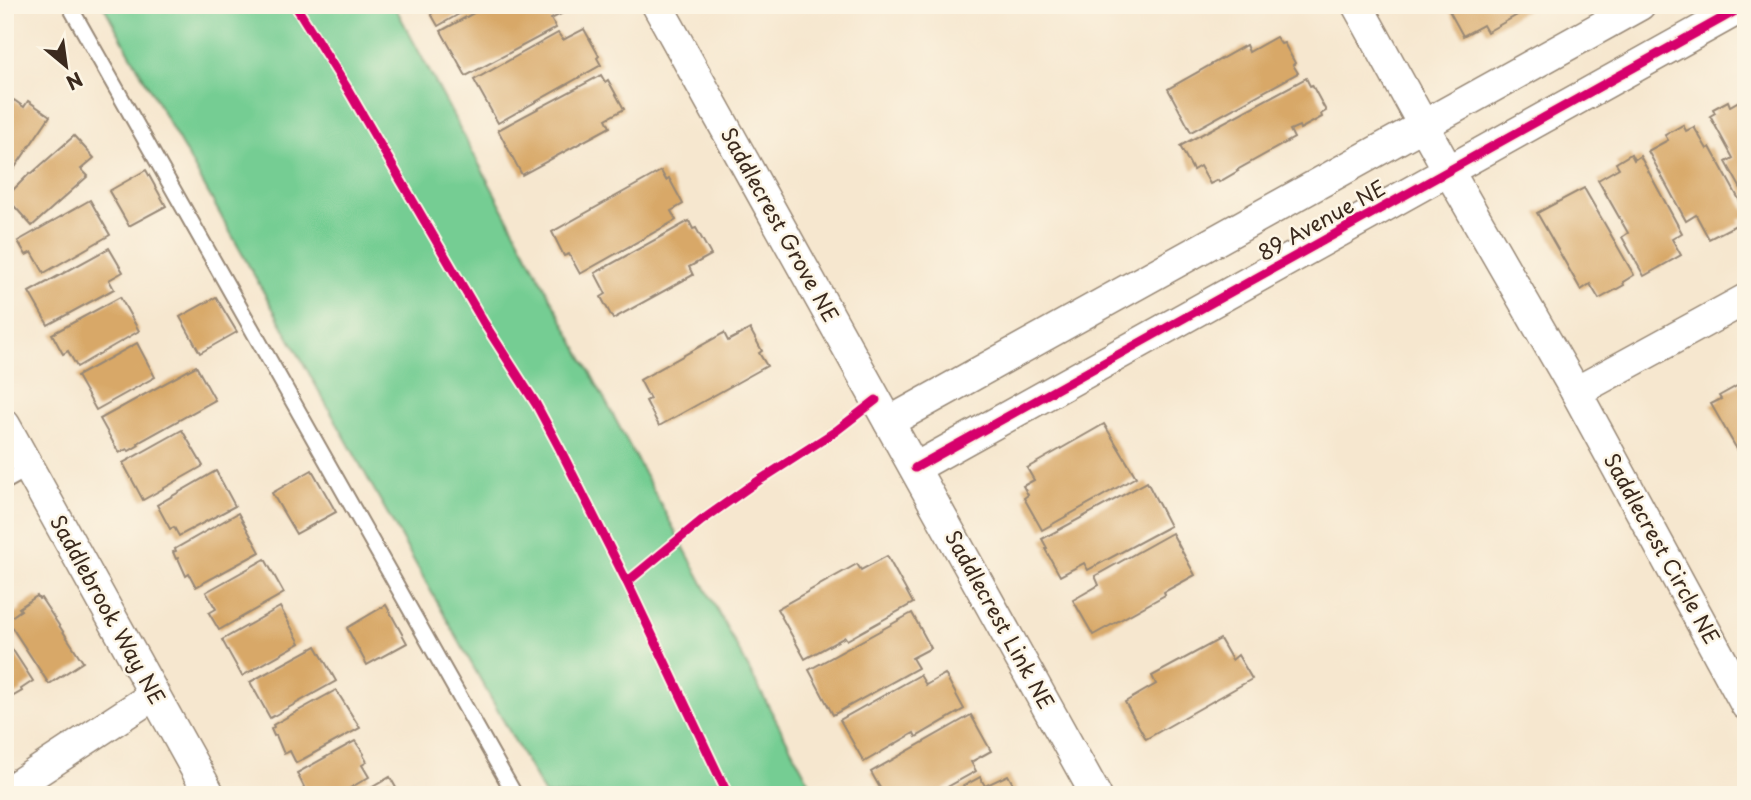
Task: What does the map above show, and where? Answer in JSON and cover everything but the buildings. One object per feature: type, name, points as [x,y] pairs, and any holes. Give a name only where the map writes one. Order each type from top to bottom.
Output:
[{"type":"street","name":"Saddlecrest Grove NE","points":[[657,5],[902,445]]},
{"type":"street","name":"Saddlecrest Circle NE","points":[[1357,5],[1576,393],[1746,705]]},
{"type":"street","name":"89 Avenue NE","points":[[902,445],[1424,126],[1640,5]]},
{"type":"street","name":"89 Avenue NE","points":[[902,445],[1448,170],[1746,5]]},
{"type":"street","points":[[1576,393],[1746,299]]},
{"type":"street","name":"Saddlebrook Way NE","points":[[5,425],[18,475],[154,695],[210,795]]},
{"type":"street","name":"Saddlecrest Link NE","points":[[902,445],[1096,795]]},
{"type":"street","points":[[5,793],[154,695]]},
{"type":"lane","points":[[69,5],[510,793]]},
{"type":"green space","points":[[103,5],[394,5],[816,795],[545,795]]},
{"type":"cycle path","points":[[295,5],[347,88],[484,323],[536,404],[627,582],[728,795]]},
{"type":"cycle path","points":[[915,468],[1746,5]]},
{"type":"cycle path","points":[[627,582],[701,521],[836,431],[876,400]]}]
